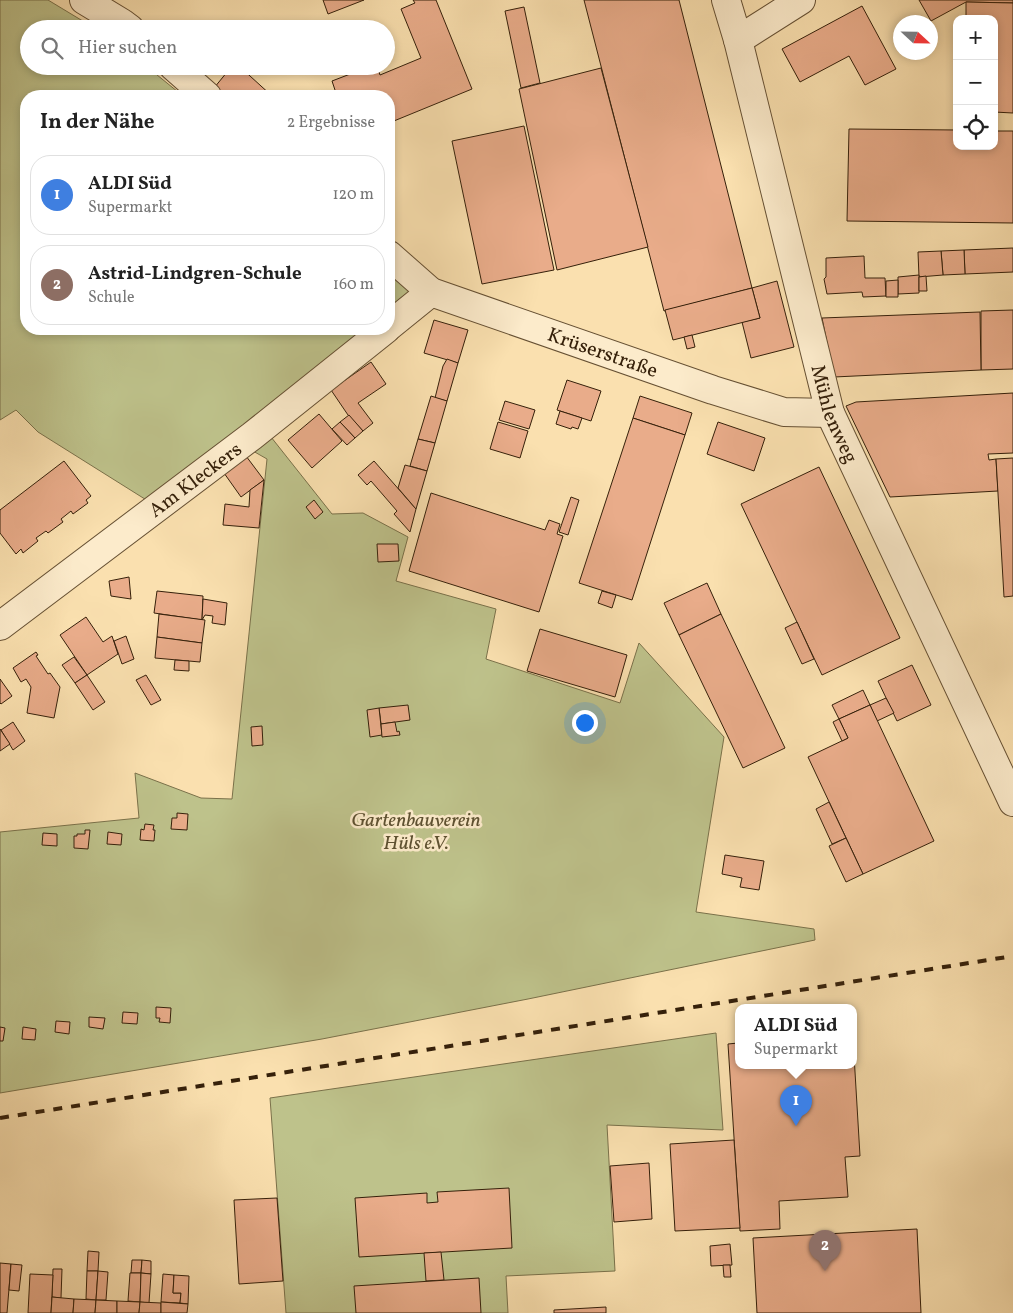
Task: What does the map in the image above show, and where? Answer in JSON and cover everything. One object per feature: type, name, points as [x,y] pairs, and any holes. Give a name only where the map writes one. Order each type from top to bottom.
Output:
[{"type":"street","points":[[84,0],[117,20]]},
{"type":"street","name":"Mühlenweg","points":[[726,0],[738,40],[830,413],[1013,802]]},
{"type":"street","points":[[738,40],[801,0]]},
{"type":"street","points":[[182,75],[200,90]]},
{"type":"street","name":"Krüserstraße","points":[[395,260],[431,292],[713,390],[784,412],[830,413]]},
{"type":"street","points":[[395,321],[431,292]]},
{"type":"street","name":"Am Kleckers","points":[[0,626],[252,436],[378,335]]},
{"type":"green space","points":[[0,0],[48,0],[81,20],[20,20],[20,75],[157,75],[176,90],[20,90],[20,335],[365,335],[148,501],[38,432],[16,410],[0,420]]},
{"type":"green space","points":[[395,279],[418,297],[395,314]]},
{"type":"green space","name":"Gartenbauverein Hüls e.V.","points":[[271,437],[332,514],[363,513],[408,537],[396,581],[496,609],[486,659],[620,703],[639,643],[724,737],[696,912],[814,929],[815,940],[322,1039],[0,1093],[0,832],[139,818],[135,773],[201,798],[232,799],[267,459],[253,451]]},
{"type":"green space","points":[[716,1033],[723,1130],[607,1125],[615,1271],[506,1276],[508,1313],[286,1313],[270,1098]]},
{"type":"building","points":[[323,0],[364,0],[328,14]]},
{"type":"building","points":[[413,0],[436,0],[472,89],[395,121],[395,90],[335,90],[332,81],[348,75],[395,75],[395,69],[421,58],[401,9],[415,3]]},
{"type":"building","points":[[584,0],[679,0],[752,288],[664,311]]},
{"type":"building","points":[[919,0],[1013,0],[1013,3],[966,2],[938,17],[938,15],[928,15]]},
{"type":"building","points":[[966,2],[1013,3],[1013,113],[998,112],[998,15],[966,15]]},
{"type":"building","points":[[862,6],[896,69],[865,85],[849,56],[800,82],[782,49]]},
{"type":"building","points":[[524,7],[540,83],[521,88],[505,11]]},
{"type":"building","points":[[601,68],[648,247],[557,270],[519,89]]},
{"type":"building","points":[[225,75],[249,75],[265,90],[216,90],[214,88]]},
{"type":"building","points":[[524,126],[554,270],[482,284],[452,141]]},
{"type":"building","points":[[849,129],[953,130],[953,150],[998,150],[998,131],[1013,131],[1013,223],[847,221]]},
{"type":"building","points":[[1013,248],[1013,272],[965,274],[964,250]]},
{"type":"building","points":[[964,250],[965,274],[943,275],[941,251]]},
{"type":"building","points":[[941,251],[943,275],[919,277],[918,252]]},
{"type":"building","points":[[864,256],[865,278],[885,278],[886,296],[863,297],[862,292],[827,294],[824,279],[826,277],[826,258]]},
{"type":"building","points":[[919,275],[919,293],[898,294],[898,277]]},
{"type":"building","points":[[926,276],[927,291],[919,291],[919,277]]},
{"type":"building","points":[[898,280],[898,297],[886,297],[886,281]]},
{"type":"building","points":[[777,281],[794,347],[751,358],[742,322],[760,318],[752,288]]},
{"type":"building","points":[[752,288],[760,318],[673,340],[665,310]]},
{"type":"building","points":[[1013,310],[1013,369],[981,370],[981,311]]},
{"type":"building","points":[[980,312],[981,370],[834,377],[822,318]]},
{"type":"building","points":[[434,320],[468,330],[458,363],[424,353]]},
{"type":"building","points":[[692,335],[695,347],[687,349],[684,337]]},
{"type":"building","points":[[447,359],[458,363],[447,401],[435,398],[443,366]]},
{"type":"building","points":[[371,362],[386,384],[358,403],[373,423],[363,431],[348,415],[331,390]]},
{"type":"building","points":[[567,380],[601,391],[591,421],[557,410]]},
{"type":"building","points":[[1013,393],[1013,453],[988,454],[989,460],[996,459],[998,491],[890,497],[846,406],[856,402]]},
{"type":"building","points":[[431,396],[447,401],[435,443],[418,439]]},
{"type":"building","points":[[640,396],[692,413],[685,435],[633,418]]},
{"type":"building","points":[[505,401],[535,410],[529,429],[499,420]]},
{"type":"building","points":[[560,411],[582,418],[578,429],[572,427],[571,429],[556,424]]},
{"type":"building","points":[[319,414],[342,441],[312,468],[288,440]]},
{"type":"building","points":[[349,415],[363,431],[355,438],[340,422]]},
{"type":"building","points":[[633,418],[685,435],[632,600],[579,583]]},
{"type":"building","points":[[340,422],[355,438],[347,445],[332,429]]},
{"type":"building","points":[[498,422],[528,431],[520,458],[490,449]]},
{"type":"building","points":[[718,422],[765,438],[754,471],[707,454]]},
{"type":"building","points":[[418,439],[435,443],[427,471],[410,466]]},
{"type":"building","points":[[246,456],[264,480],[241,497],[224,473]]},
{"type":"building","points":[[1013,458],[1013,596],[1004,597],[996,459]]},
{"type":"building","points":[[64,461],[91,496],[86,500],[88,503],[73,514],[71,511],[61,519],[63,522],[48,533],[46,531],[36,538],[38,541],[23,553],[21,549],[16,554],[0,533],[0,510]]},
{"type":"building","points":[[374,461],[416,509],[410,532],[394,514],[397,511],[371,481],[367,485],[358,475]]},
{"type":"building","points":[[405,465],[427,471],[416,509],[398,488]]},
{"type":"building","points":[[819,467],[900,638],[822,675],[741,504]]},
{"type":"building","points":[[264,480],[259,528],[223,525],[225,504],[249,507],[250,490]]},
{"type":"building","points":[[431,493],[545,530],[549,520],[560,524],[557,534],[563,536],[539,612],[409,571]]},
{"type":"building","points":[[571,497],[579,500],[568,535],[559,532]]},
{"type":"building","points":[[314,500],[323,512],[315,519],[306,507]]},
{"type":"building","points":[[377,544],[398,544],[399,561],[378,562]]},
{"type":"building","points":[[129,577],[131,599],[111,596],[109,581]]},
{"type":"building","points":[[707,583],[721,614],[679,635],[664,603]]},
{"type":"building","points":[[157,591],[203,596],[202,620],[154,613]]},
{"type":"building","points":[[602,591],[616,595],[612,608],[598,603]]},
{"type":"building","points":[[203,599],[227,603],[225,625],[212,623],[213,616],[205,615],[202,620]]},
{"type":"building","points":[[159,614],[205,620],[202,643],[157,637]]},
{"type":"building","points":[[721,614],[785,748],[743,768],[679,635]]},
{"type":"building","points":[[86,617],[103,642],[112,636],[118,654],[87,675],[60,635]]},
{"type":"building","points":[[797,622],[814,659],[802,664],[785,628]]},
{"type":"building","points":[[540,629],[627,655],[615,697],[527,671]]},
{"type":"building","points":[[126,636],[134,659],[122,664],[114,641]]},
{"type":"building","points":[[157,637],[202,643],[200,662],[155,658]]},
{"type":"building","points":[[36,652],[38,655],[36,656],[48,674],[50,673],[60,687],[54,718],[27,713],[31,687],[26,679],[21,682],[13,668]]},
{"type":"building","points":[[74,657],[87,675],[75,683],[62,665]]},
{"type":"building","points":[[175,660],[189,661],[189,671],[174,670]]},
{"type":"building","points":[[912,665],[931,705],[897,721],[878,681]]},
{"type":"building","points":[[87,675],[105,702],[93,710],[75,683]]},
{"type":"building","points":[[146,675],[161,700],[151,705],[136,680]]},
{"type":"building","points":[[0,679],[12,696],[1,704],[0,703]]},
{"type":"building","points":[[863,690],[870,705],[839,719],[832,705]]},
{"type":"building","points":[[886,698],[894,713],[877,721],[870,705]]},
{"type":"building","points":[[408,705],[410,720],[381,724],[379,708]]},
{"type":"building","points":[[870,705],[934,841],[863,874],[808,757],[848,738],[839,719]]},
{"type":"building","points":[[379,708],[382,735],[370,737],[367,710]]},
{"type":"building","points":[[839,719],[848,738],[842,741],[833,722]]},
{"type":"building","points":[[13,722],[25,741],[13,750],[1,730]]},
{"type":"building","points":[[395,722],[397,732],[399,731],[400,735],[382,737],[381,724]]},
{"type":"building","points":[[262,726],[263,745],[252,746],[251,727]]},
{"type":"building","points":[[0,729],[10,744],[0,751]]},
{"type":"building","points":[[829,802],[846,838],[832,844],[816,809]]},
{"type":"building","points":[[177,813],[188,814],[187,830],[171,829],[172,818],[177,818]]},
{"type":"building","points":[[145,824],[154,825],[154,841],[140,840],[141,829],[144,830]]},
{"type":"building","points":[[85,830],[90,830],[88,849],[74,848],[74,836],[85,834]]},
{"type":"building","points":[[108,832],[122,834],[121,845],[107,844]]},
{"type":"building","points":[[43,833],[57,834],[57,846],[42,845]]},
{"type":"building","points":[[846,838],[863,874],[846,882],[829,846]]},
{"type":"building","points":[[725,855],[764,861],[759,890],[740,887],[742,878],[722,874]]},
{"type":"building","points":[[156,1007],[171,1008],[170,1023],[159,1022],[160,1018],[156,1018]]},
{"type":"building","points":[[123,1012],[138,1013],[137,1024],[122,1023]]},
{"type":"building","points":[[89,1017],[105,1018],[103,1029],[89,1027]]},
{"type":"building","points":[[56,1021],[70,1022],[69,1034],[55,1032]]},
{"type":"building","points":[[0,1027],[5,1028],[3,1041],[0,1041]]},
{"type":"building","points":[[23,1027],[36,1029],[35,1040],[22,1039]]},
{"type":"building","points":[[735,1043],[735,1069],[855,1069],[860,1156],[845,1157],[848,1197],[779,1201],[780,1229],[740,1231],[728,1044]]},
{"type":"building","points":[[734,1140],[740,1228],[675,1231],[670,1144]]},
{"type":"building","points":[[649,1163],[652,1219],[614,1222],[610,1166]]},
{"type":"building","points":[[509,1188],[512,1248],[359,1257],[355,1198],[427,1193],[427,1203],[438,1202],[437,1192]]},
{"type":"building","points":[[277,1198],[283,1281],[239,1284],[234,1200]]},
{"type":"building","points":[[917,1229],[921,1313],[757,1313],[753,1238]]},
{"type":"building","points":[[730,1244],[732,1265],[711,1266],[710,1246]]},
{"type":"building","points":[[88,1251],[99,1252],[98,1271],[87,1271]]},
{"type":"building","points":[[441,1252],[444,1280],[426,1281],[424,1253]]},
{"type":"building","points":[[132,1260],[142,1260],[141,1273],[131,1273]]},
{"type":"building","points":[[142,1260],[151,1261],[151,1274],[141,1273]]},
{"type":"building","points":[[0,1263],[11,1264],[7,1313],[0,1313]]},
{"type":"building","points":[[11,1264],[22,1265],[19,1291],[9,1290]]},
{"type":"building","points":[[723,1265],[730,1265],[731,1277],[724,1277]]},
{"type":"building","points":[[53,1269],[62,1269],[61,1298],[52,1297]]},
{"type":"building","points":[[87,1271],[98,1271],[96,1300],[86,1299]]},
{"type":"building","points":[[98,1271],[108,1272],[106,1300],[96,1300]]},
{"type":"building","points":[[130,1273],[141,1273],[140,1302],[128,1301]]},
{"type":"building","points":[[141,1273],[151,1274],[149,1303],[140,1302]]},
{"type":"building","points":[[30,1274],[53,1275],[51,1313],[28,1313]]},
{"type":"building","points":[[163,1274],[174,1275],[173,1293],[181,1293],[180,1303],[161,1302]]},
{"type":"building","points":[[174,1275],[189,1276],[188,1304],[180,1303],[181,1293],[173,1293]]},
{"type":"building","points":[[479,1278],[481,1313],[356,1313],[354,1286]]},
{"type":"building","points":[[52,1297],[74,1299],[73,1313],[51,1313]]},
{"type":"building","points":[[74,1299],[96,1300],[95,1313],[73,1313]]},
{"type":"building","points":[[96,1300],[117,1301],[117,1313],[95,1313]]},
{"type":"building","points":[[117,1301],[140,1302],[139,1313],[117,1313]]},
{"type":"building","points":[[140,1302],[161,1303],[161,1313],[139,1313]]},
{"type":"building","points":[[161,1302],[188,1304],[187,1313],[161,1313]]},
{"type":"building","points":[[606,1307],[606,1313],[554,1313],[554,1310]]},
{"type":"railway","points":[[0,1118],[1013,956]]},
{"type":"place","name":"ALDI Süd","points":[[796,1126]]},
{"type":"place","name":"Astrid-Lindgren-Schule","points":[[825,1271]]}]
